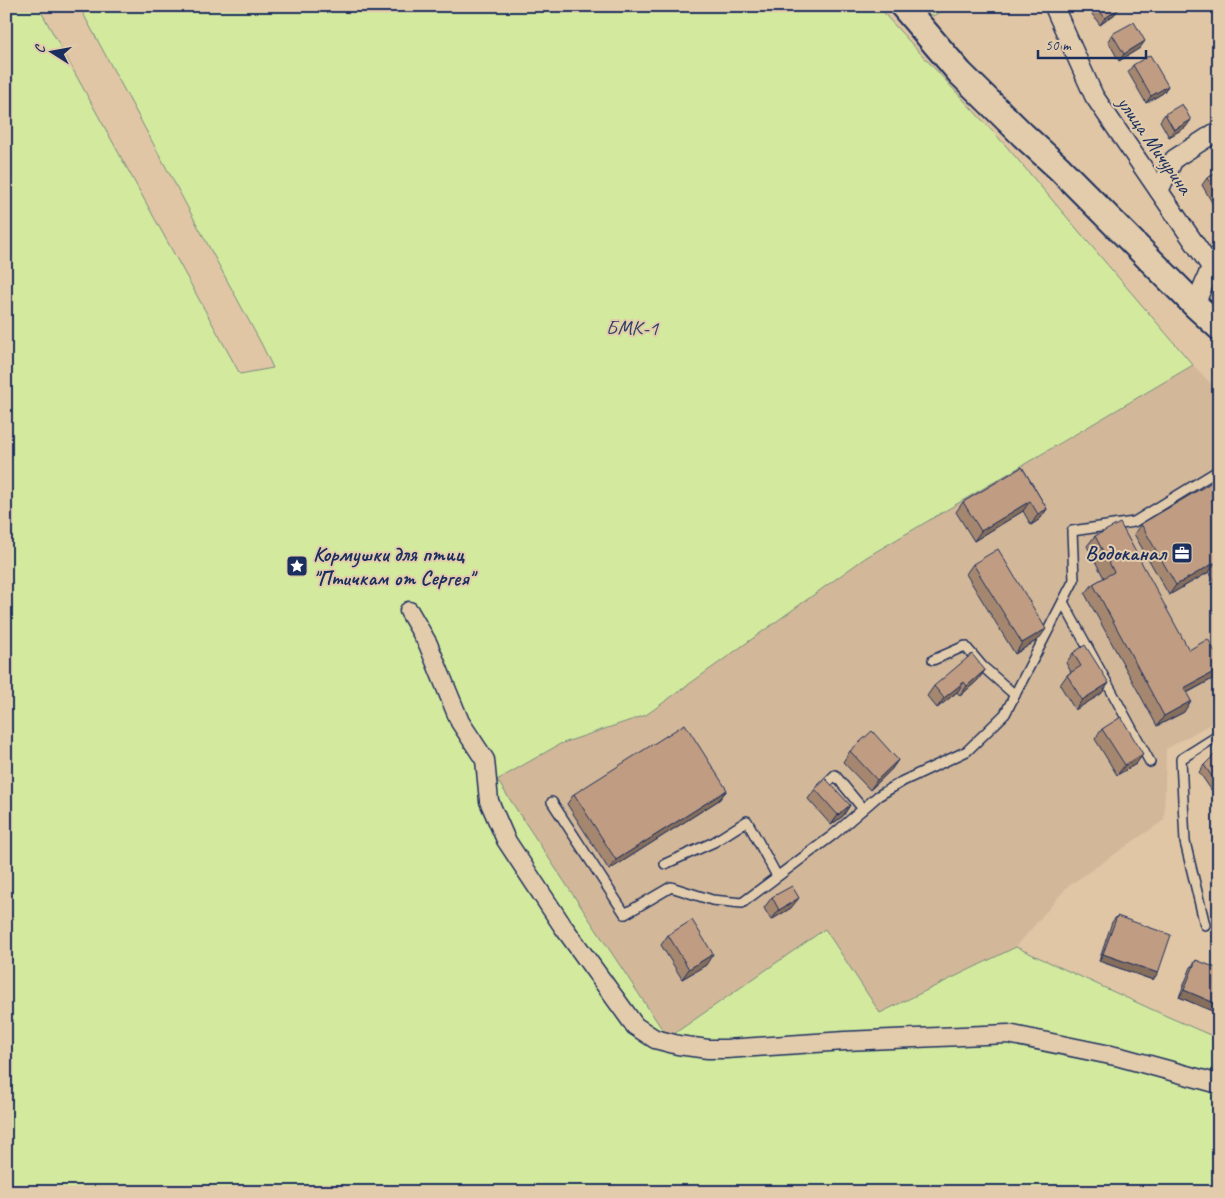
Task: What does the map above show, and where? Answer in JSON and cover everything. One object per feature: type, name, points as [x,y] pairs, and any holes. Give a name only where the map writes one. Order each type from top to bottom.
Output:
[{"type":"main road","points":[[903,6],[960,73],[1219,327]]},
{"type":"street","name":"улица Мичурина","points":[[1056,6],[1054,9],[1094,96],[1211,267],[1195,305]]},
{"type":"street","points":[[1159,191],[1174,159],[1219,130]]},
{"type":"street","points":[[410,611],[428,644],[460,722],[486,760],[489,801],[506,840],[562,925],[635,1026],[655,1039],[678,1045],[708,1049],[1008,1034],[1120,1057],[1219,1084]]},
{"type":"lane","points":[[552,802],[624,914],[671,887],[712,900],[742,903],[833,836],[878,796],[902,781],[967,751],[1005,714],[1074,580],[1072,531],[1134,522],[1219,470]]},
{"type":"lane","points":[[1062,602],[1150,762]]},
{"type":"lane","points":[[933,660],[965,646],[982,666],[1015,695]]},
{"type":"lane","points":[[1205,924],[1185,842],[1181,759],[1219,735]]},
{"type":"lane","points":[[822,788],[835,775],[863,809]]},
{"type":"lane","points":[[665,864],[714,842],[747,821],[777,876]]},
{"type":"shaded area","points":[[1193,365],[1219,392],[1219,719],[1166,749],[1164,820],[1067,887],[1016,947],[880,1013],[668,1038],[496,780],[560,744],[646,715],[865,558]]},
{"type":"green space","name":"БМК-1","points":[[6,6],[38,6],[240,374],[273,368],[79,6],[880,6],[887,17],[1007,147],[1193,365],[865,558],[646,715],[560,744],[497,780],[668,1038],[825,929],[880,1013],[1016,947],[1219,1040],[1219,1192],[6,1192]]},
{"type":"green space","points":[[927,6],[950,6],[933,16]]},
{"type":"building","points":[[1096,6],[1119,6],[1120,8],[1105,18]]},
{"type":"building","points":[[1134,22],[1145,41],[1124,54],[1112,34]]},
{"type":"building","points":[[1150,55],[1168,86],[1151,96],[1133,65]]},
{"type":"building","points":[[1182,104],[1191,120],[1174,130],[1165,114]]},
{"type":"building","points":[[1219,172],[1219,199],[1207,178]]},
{"type":"building","points":[[1022,467],[1047,509],[1038,514],[1030,501],[981,531],[963,502]]},
{"type":"building","name":"Водоканал","points":[[1214,481],[1219,490],[1219,566],[1216,562],[1176,585],[1141,524]]},
{"type":"building","points":[[1120,523],[1189,650],[1208,639],[1219,659],[1219,669],[1184,688],[1191,701],[1164,716],[1093,584],[1114,572],[1095,536]]},
{"type":"building","points":[[998,549],[1046,629],[1022,643],[973,564]]},
{"type":"building","points":[[1085,645],[1109,683],[1082,700],[1067,675],[1081,666],[1073,653]]},
{"type":"building","points":[[972,654],[985,670],[967,686],[964,682],[944,698],[934,686]]},
{"type":"building","points":[[1121,717],[1143,754],[1125,765],[1102,729]]},
{"type":"building","points":[[685,724],[727,790],[616,860],[574,794]]},
{"type":"building","points":[[872,731],[898,760],[877,780],[850,751]]},
{"type":"building","points":[[1216,753],[1219,757],[1219,787],[1204,765]]},
{"type":"building","points":[[826,779],[850,805],[838,815],[815,789]]},
{"type":"building","points":[[792,886],[799,898],[779,910],[772,897]]},
{"type":"building","points":[[1117,916],[1171,935],[1158,973],[1103,954]]},
{"type":"building","points":[[692,920],[713,954],[689,969],[668,935]]},
{"type":"building","points":[[1196,960],[1219,969],[1219,1000],[1217,1004],[1184,990]]},
{"type":"place","name":"Водоканал","points":[[1182,553]]},
{"type":"place","name":"Кормушки для птиц \"Птичкам от Сергея\"","points":[[297,566]]}]
